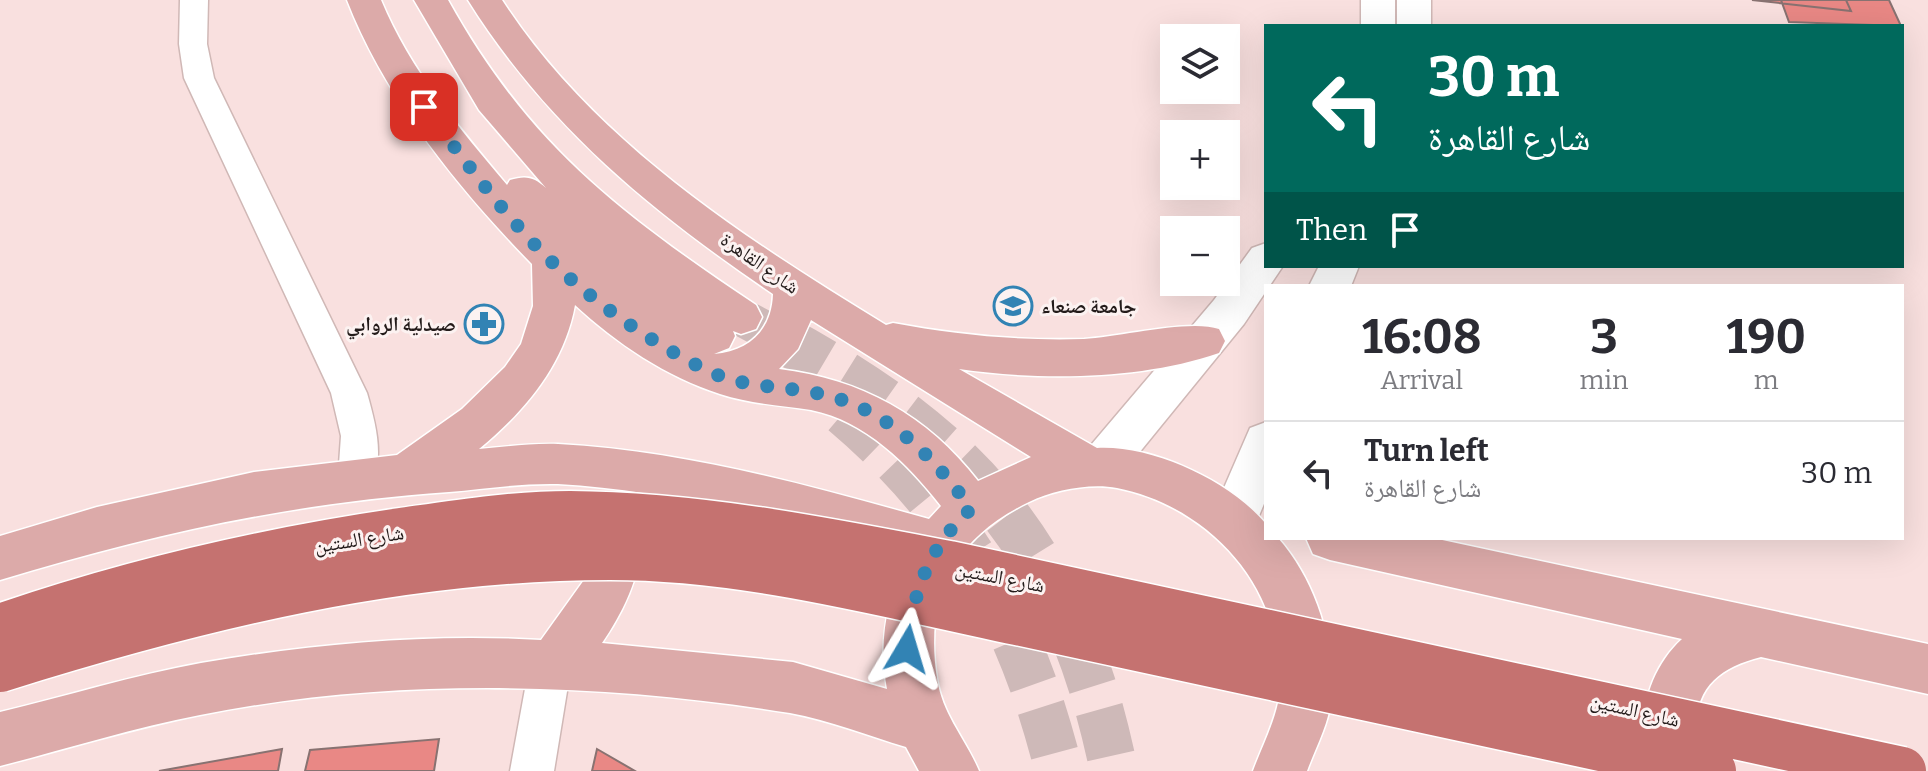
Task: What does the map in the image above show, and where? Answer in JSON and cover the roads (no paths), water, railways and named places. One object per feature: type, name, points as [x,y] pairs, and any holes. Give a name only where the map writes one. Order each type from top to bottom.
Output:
[{"type":"highway","name":"شارع الستين","points":[[0,628],[123,586],[247,556],[472,523],[588,515],[717,528],[819,543],[1081,592],[1558,693],[1902,771]]},
{"type":"highway","name":"شارع الستين","points":[[0,668],[106,633],[234,601],[355,579],[494,560],[613,555],[737,566],[1033,623],[1712,771]]},
{"type":"main road","points":[[364,0],[381,40],[408,85],[473,170],[552,262],[630,324],[721,342]]},
{"type":"main road","points":[[396,0],[440,85],[475,133],[528,194],[576,241],[721,342],[734,372],[750,366],[776,346],[793,320],[794,287]]},
{"type":"main road","points":[[431,0],[453,46],[488,99],[533,153],[721,342],[748,385],[826,395],[861,409],[923,450],[949,478],[954,526]]},
{"type":"main road","name":"شارع القاهرة","points":[[485,0],[520,53],[591,132],[686,211],[864,334],[1094,466]]},
{"type":"main road","points":[[403,475],[467,434],[515,385],[545,333],[554,308],[552,262]]},
{"type":"main road","points":[[864,334],[946,350],[1030,358],[1119,355],[1204,341]]},
{"type":"main road","name":"شارع الستين","points":[[0,558],[97,529],[223,500],[357,478],[556,464],[698,481],[853,516],[954,526]]},
{"type":"main road","points":[[952,771],[924,726],[912,687],[907,649],[911,611],[921,576],[954,526],[1024,478],[1094,466],[1137,471],[1171,481],[1250,523],[1285,584],[1301,624],[1308,665],[1306,708],[1293,748],[1280,771]]},
{"type":"main road","points":[[550,667],[592,617],[615,564],[618,512],[601,468]]},
{"type":"main road","points":[[1348,540],[1401,546],[1928,669]]},
{"type":"main road","points":[[1674,771],[1668,723],[1676,686],[1696,658],[1706,651],[1726,639],[1764,632]]},
{"type":"main road","points":[[0,739],[200,689],[358,668],[489,662],[660,672],[793,688],[924,726]]},
{"type":"street","points":[[194,0],[193,44],[199,78],[352,404],[360,436],[357,478]]},
{"type":"street","points":[[1378,0],[1378,24]]},
{"type":"street","points":[[1414,0],[1414,24]]},
{"type":"street","points":[[1094,466],[1204,341],[1264,262]]},
{"type":"street","points":[[1250,523],[1264,452]]},
{"type":"street","points":[[532,771],[550,667]]},
{"type":"tunnel","points":[[741,317],[786,341]]},
{"type":"tunnel","points":[[782,339],[850,378],[909,420],[960,464],[1004,513],[1040,567],[1071,627],[1095,695],[1114,771]]},
{"type":"tunnel","points":[[844,412],[886,450],[922,489],[982,573],[1006,618],[1026,666],[1059,771]]},
{"type":"place","name":"جامعة صنعاء","points":[[1013,306]]},
{"type":"place","name":"صيدلية الروابي","points":[[484,324]]}]
